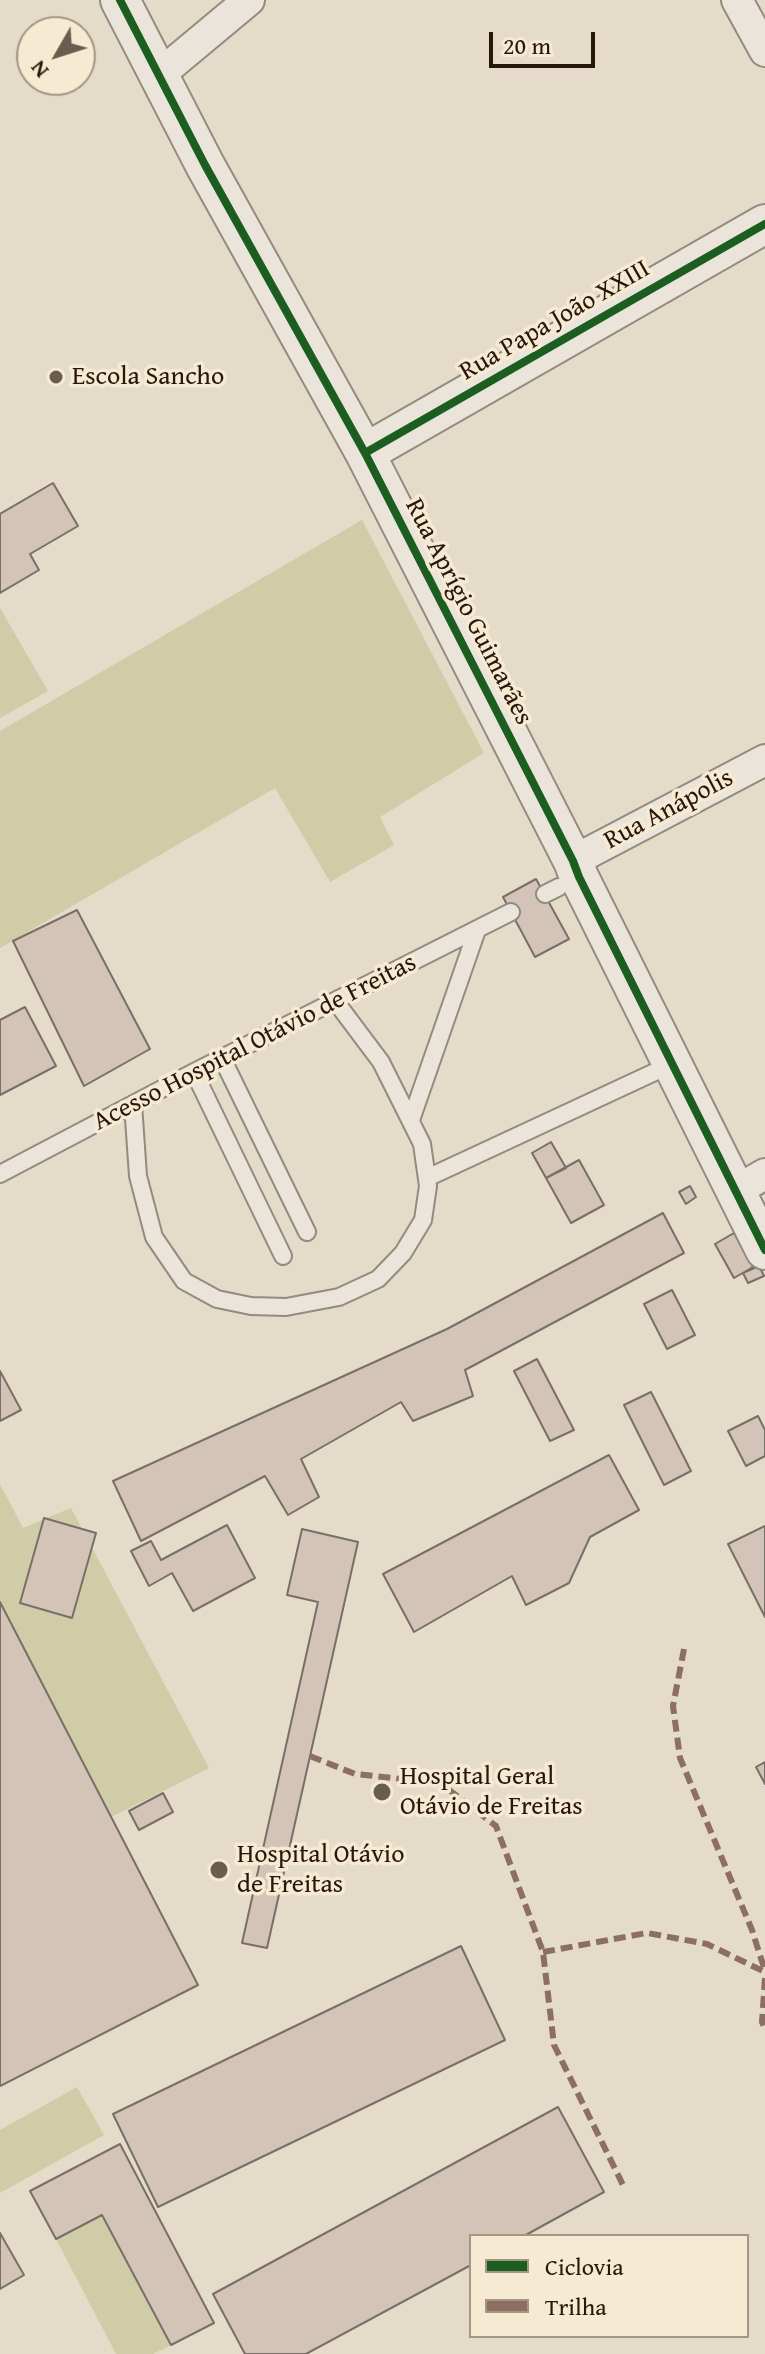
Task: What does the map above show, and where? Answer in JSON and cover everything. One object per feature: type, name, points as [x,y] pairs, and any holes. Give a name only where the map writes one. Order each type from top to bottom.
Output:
[{"type":"street","name":"Rua Aprígio Guimarães","points":[[120,0],[205,165],[365,453],[564,880],[672,1064],[750,1183],[765,1250]]},
{"type":"street","points":[[159,75],[249,0]]},
{"type":"street","points":[[737,0],[765,51]]},
{"type":"street","name":"Rua Papa João XXIII","points":[[365,453],[765,224]]},
{"type":"street","name":"Rua Anápolis","points":[[564,880],[765,760]]},
{"type":"lane","name":"Acesso Hospital Otávio de Freitas","points":[[0,1174],[511,912]]},
{"type":"lane","points":[[411,1120],[477,930]]},
{"type":"lane","points":[[133,1104],[138,1176],[154,1237],[184,1281],[217,1299],[251,1306],[286,1307],[339,1297],[378,1279],[403,1253],[423,1220],[427,1178],[422,1144],[381,1062],[336,1002]]},
{"type":"lane","points":[[222,1058],[307,1232]]},
{"type":"lane","points":[[427,1178],[672,1064]]},
{"type":"lane","points":[[194,1072],[283,1256]]},
{"type":"shaded area","points":[[362,520],[484,753],[380,817],[394,845],[330,882],[275,788],[0,948],[0,731]]},
{"type":"shaded area","points":[[0,608],[48,691],[0,718]]},
{"type":"shaded area","points":[[0,1484],[23,1528],[71,1508],[209,1768],[111,1817],[0,1602]]},
{"type":"shaded area","points":[[77,2087],[104,2135],[0,2193],[0,2130]]},
{"type":"shaded area","points":[[102,2215],[171,2345],[153,2354],[116,2354],[56,2239]]},
{"type":"building","points":[[53,483],[78,526],[30,554],[39,570],[0,593],[0,514]]},
{"type":"building","points":[[536,879],[569,939],[535,957],[503,897]]},
{"type":"building","points":[[77,910],[150,1049],[84,1086],[13,941]]},
{"type":"building","points":[[25,1007],[56,1066],[0,1095],[0,1020]]},
{"type":"building","points":[[551,1142],[566,1168],[546,1178],[532,1153]]},
{"type":"building","points":[[579,1160],[604,1205],[571,1223],[546,1178]]},
{"type":"building","points":[[690,1186],[696,1197],[686,1204],[679,1192]]},
{"type":"building","points":[[663,1213],[684,1253],[465,1370],[473,1396],[413,1421],[401,1402],[301,1459],[319,1497],[288,1515],[265,1476],[141,1541],[113,1481],[447,1329]]},
{"type":"building","points":[[734,1233],[753,1267],[734,1278],[715,1244]]},
{"type":"building","points":[[759,1266],[764,1276],[748,1283],[743,1273]]},
{"type":"building","points":[[672,1290],[695,1335],[667,1349],[644,1304]]},
{"type":"building","points":[[537,1359],[574,1430],[550,1441],[514,1371]]},
{"type":"building","points":[[0,1371],[21,1410],[0,1421]]},
{"type":"building","points":[[651,1392],[691,1471],[664,1485],[624,1405]]},
{"type":"building","points":[[758,1416],[765,1430],[765,1456],[746,1466],[728,1431]]},
{"type":"building","points":[[609,1455],[639,1510],[590,1537],[569,1583],[526,1605],[512,1576],[414,1632],[383,1574]]},
{"type":"building","points":[[44,1518],[96,1533],[72,1618],[20,1603]]},
{"type":"building","points":[[227,1525],[255,1578],[193,1611],[172,1573],[149,1586],[131,1551],[151,1541],[161,1560]]},
{"type":"building","points":[[765,1526],[765,1617],[728,1544]]},
{"type":"building","points":[[302,1529],[358,1542],[267,1948],[242,1943],[318,1602],[287,1595]]},
{"type":"building","points":[[0,1602],[198,1985],[0,2086]]},
{"type":"building","points":[[765,1762],[765,1784],[756,1767]]},
{"type":"building","points":[[163,1793],[173,1812],[139,1830],[129,1811]]},
{"type":"building","points":[[461,1946],[505,2040],[158,2207],[113,2114]]},
{"type":"building","points":[[558,2107],[604,2192],[528,2234],[469,2234],[469,2266],[306,2354],[245,2354],[213,2294]]},
{"type":"building","points":[[120,2144],[214,2323],[171,2345],[102,2215],[56,2239],[30,2191]]},
{"type":"building","points":[[0,2233],[24,2275],[0,2289]]},
{"type":"marked path","points":[[684,1649],[673,1706],[680,1758],[752,1930],[765,1971]]},
{"type":"marked path","points":[[310,1756],[355,1774],[440,1783],[496,1826],[543,1952],[554,2045],[624,2187]]},
{"type":"marked path","points":[[543,1952],[647,1933],[707,1944],[765,1972]]},
{"type":"marked path","points":[[765,1978],[762,2022],[765,2029]]},
{"type":"cycle path","points":[[120,0],[205,165],[365,453],[573,861],[765,1250]]},
{"type":"cycle path","points":[[365,453],[765,224]]},
{"type":"place","name":"Escola Sancho","points":[[56,377]]},
{"type":"place","name":"Hospital Geral Otávio de Freitas","points":[[382,1792]]},
{"type":"place","name":"Hospital Otávio de Freitas","points":[[219,1870]]}]
